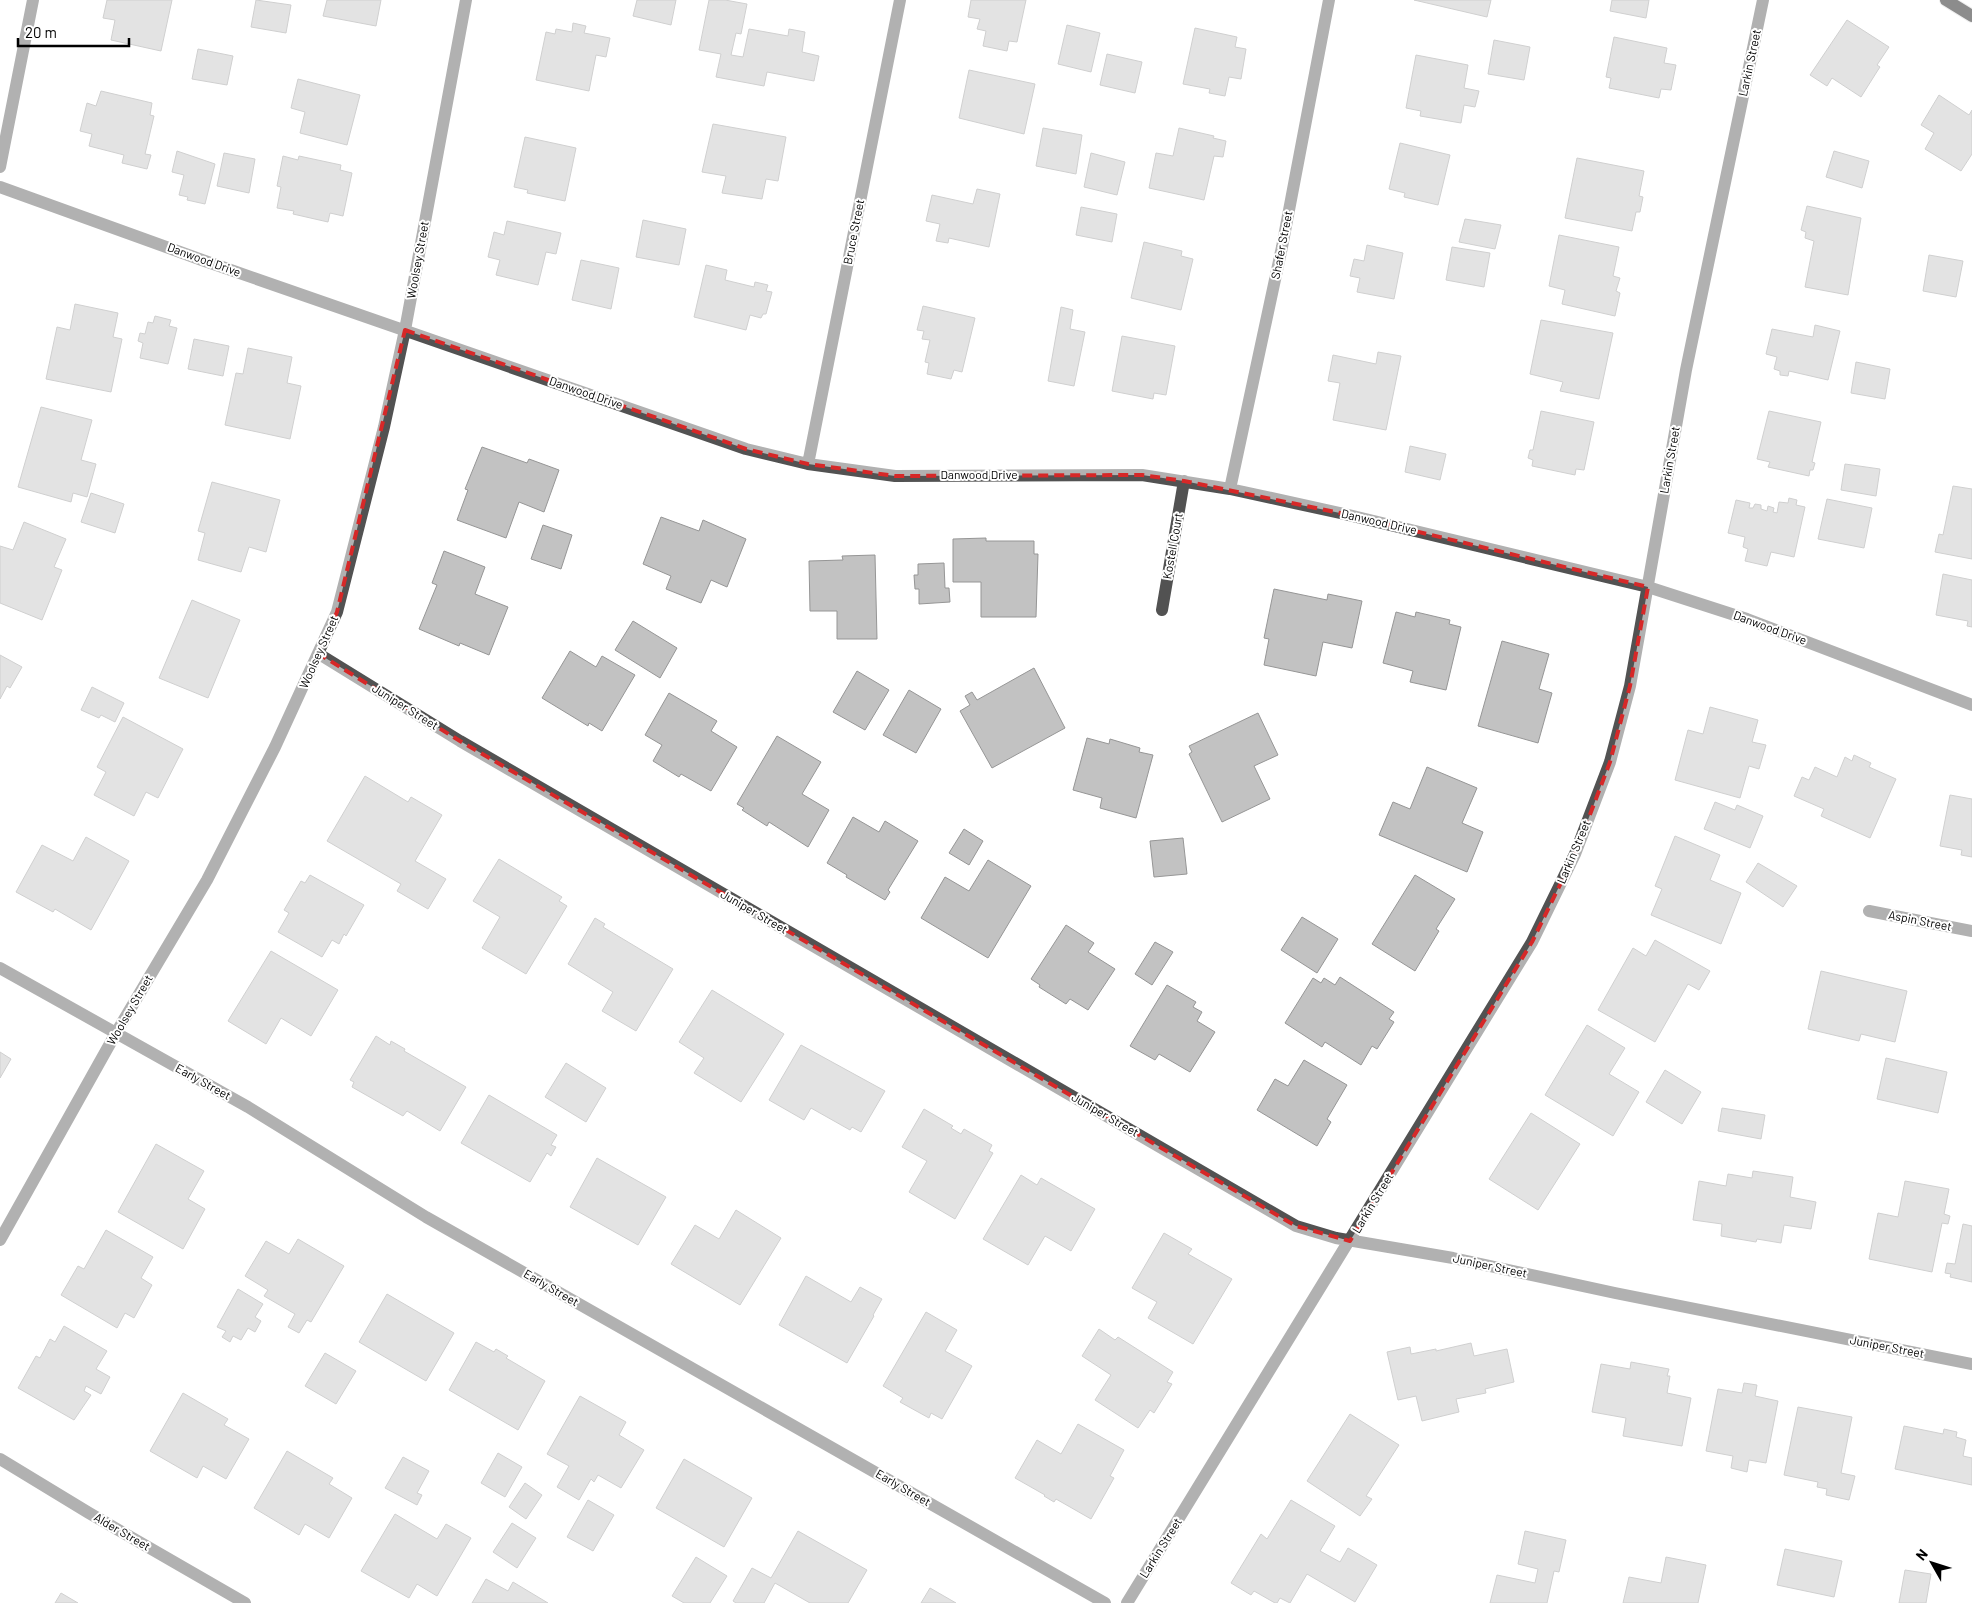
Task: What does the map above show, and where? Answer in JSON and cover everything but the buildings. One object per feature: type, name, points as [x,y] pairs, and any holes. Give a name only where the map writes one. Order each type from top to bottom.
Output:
[{"type":"main road","points":[[1946,0],[1972,16]]},
{"type":"street","points":[[0,167],[33,0]]},
{"type":"street","name":"Woolsey Street","points":[[0,1240],[116,1033],[207,880],[276,748],[336,612],[384,427],[406,330],[466,0]]},
{"type":"street","name":"Bruce Street","points":[[808,464],[900,0]]},
{"type":"street","name":"Shafer Street","points":[[1230,489],[1282,248],[1329,0]]},
{"type":"street","name":"Larkin Street","points":[[1127,1603],[1532,942],[1575,854],[1610,762],[1630,686],[1686,370],[1763,0]]},
{"type":"street","name":"Danwood Drive","points":[[0,186],[202,260],[746,449],[808,464],[895,476],[1142,475],[1230,489],[1340,513],[1648,587],[1747,619],[1972,705]]},
{"type":"street","name":"Kostell Court","points":[[1162,610],[1184,481]]},
{"type":"street","name":"Juniper Street","points":[[319,654],[460,741],[1296,1226],[1350,1241],[1454,1258],[1615,1293],[1972,1364]]},
{"type":"street","name":"Aspin Street","points":[[1869,911],[1972,931]]},
{"type":"street","name":"Early Street","points":[[0,968],[248,1107],[426,1217],[1106,1603]]},
{"type":"street","name":"Alder Street","points":[[0,1459],[245,1603]]},
{"type":"highlighted area","points":[[405,330],[746,449],[808,464],[895,476],[1142,475],[1184,481],[1340,513],[1648,587],[1630,686],[1610,762],[1575,854],[1532,942],[1350,1241],[1296,1226],[460,741],[319,654],[337,612]]}]
